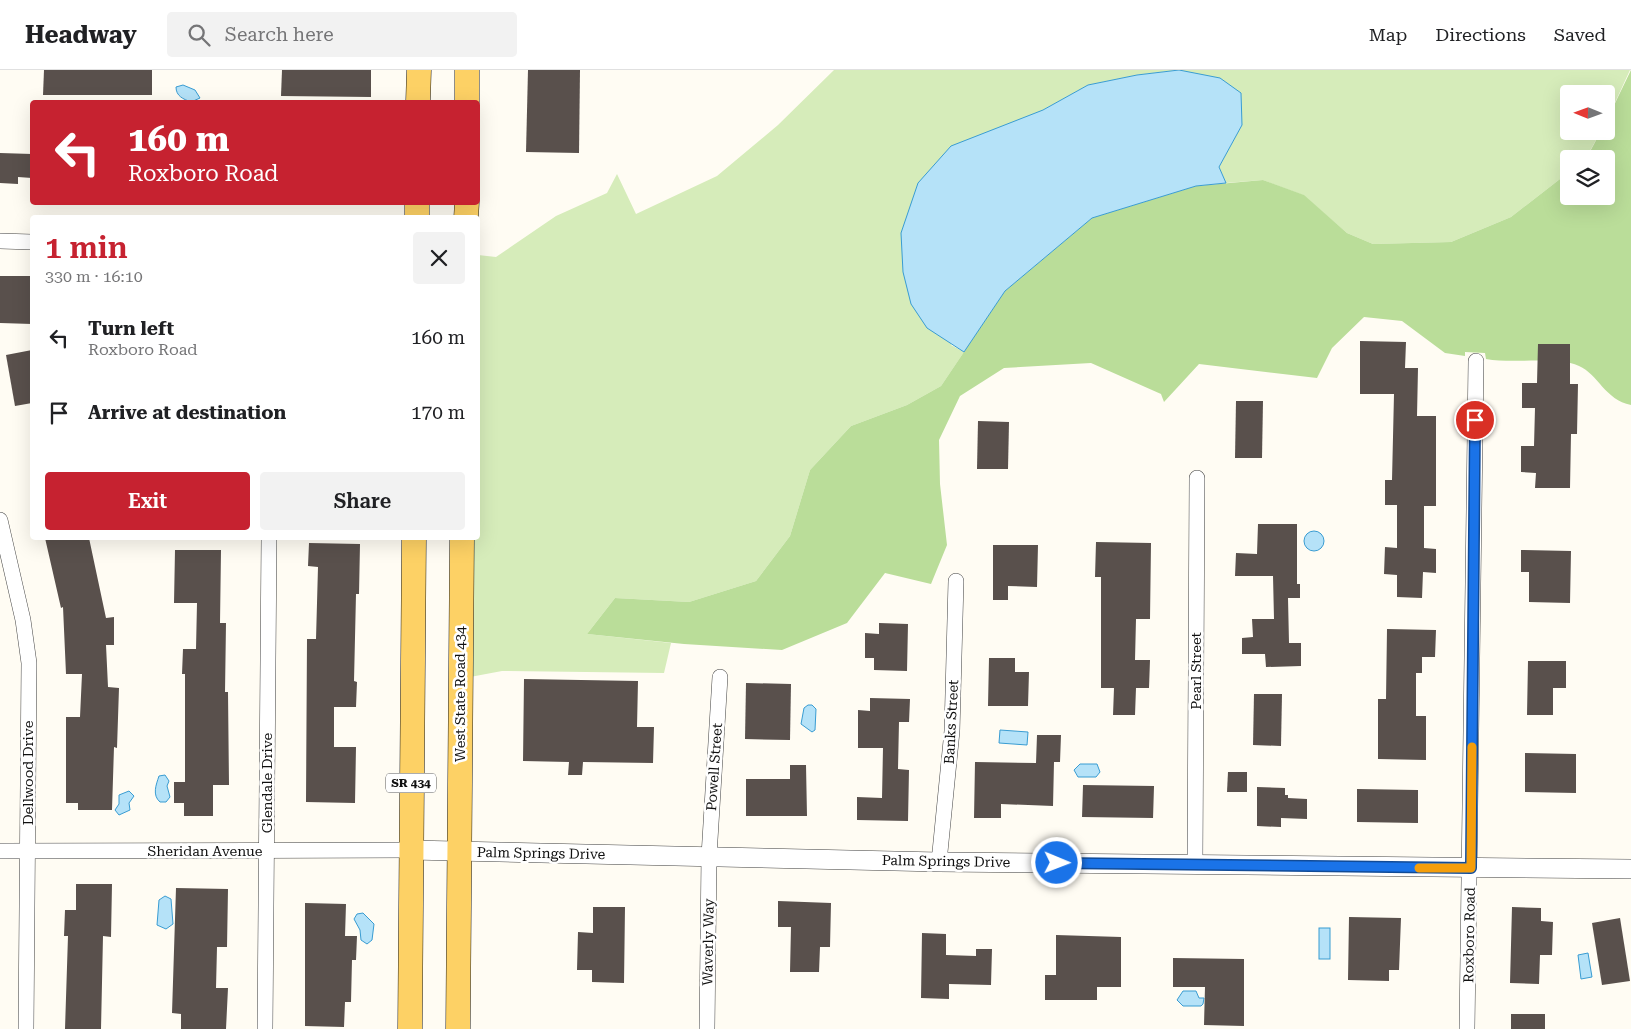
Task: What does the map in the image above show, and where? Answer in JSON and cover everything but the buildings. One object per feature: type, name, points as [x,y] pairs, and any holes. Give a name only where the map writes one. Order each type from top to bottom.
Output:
[{"type":"main road","points":[[418,70],[418,100]]},
{"type":"main road","points":[[467,70],[467,100]]},
{"type":"main road","name":"SR 434","points":[[410,1029],[414,540]]},
{"type":"main road","name":"West State Road 434","points":[[458,1029],[462,540]]},
{"type":"street","points":[[0,241],[30,242]]},
{"type":"street","name":"Roxboro Road","points":[[1467,1029],[1471,868],[1476,361]]},
{"type":"street","name":"Pearl Street","points":[[1195,864],[1197,478]]},
{"type":"street","name":"Dellwood Drive","points":[[0,520],[23,620],[29,664],[26,1029]]},
{"type":"street","name":"Glendale Drive","points":[[265,1029],[269,540]]},
{"type":"street","name":"Banks Street","points":[[939,862],[952,732],[956,581]]},
{"type":"street","name":"Powell Street","points":[[709,856],[720,677]]},
{"type":"street","name":"Palm Springs Drive","points":[[411,850],[939,862],[1631,870]]},
{"type":"street","name":"Sheridan Avenue","points":[[0,851],[411,850]]},
{"type":"street","name":"Waverly Way","points":[[707,1029],[709,856]]},
{"type":"green space","points":[[834,70],[1178,70],[1137,75],[1088,85],[1043,110],[951,345],[964,352],[941,386],[907,405],[851,426],[810,470],[790,536],[756,581],[689,602],[615,598],[587,634],[671,643],[664,673],[502,671],[470,677],[472,540],[480,540],[480,255],[496,257],[556,216],[607,193],[617,174],[636,214],[717,176],[778,125]]},
{"type":"green space","points":[[1179,70],[1630,70],[1615,102],[1615,85],[1560,85],[1560,140],[1596,140],[1590,150],[1560,150],[1560,179],[1511,217],[1451,242],[1373,244],[1347,233],[1303,195],[1263,180],[1226,183],[1219,167],[1242,125]]},
{"type":"green space","points":[[1631,70],[1631,405],[1622,402],[1608,393],[1586,370],[1570,363],[1486,359],[1485,353],[1465,352],[1465,356],[1445,353],[1402,321],[1364,317],[1332,348],[1317,378],[1199,364],[1164,402],[1161,394],[1091,363],[1004,368],[960,396],[939,440],[940,484],[947,545],[931,584],[885,573],[847,623],[782,650],[684,644],[587,634],[615,598],[689,602],[756,581],[790,536],[810,470],[851,426],[907,405],[941,386],[1005,291],[1092,218],[1196,186],[1263,180],[1304,195],[1347,233],[1373,244],[1451,242],[1511,217],[1560,179],[1560,205],[1615,205],[1615,150],[1591,150],[1596,140],[1615,140],[1615,103]]},
{"type":"water","points":[[1179,70],[1220,78],[1241,93],[1242,125],[1219,167],[1226,183],[1196,186],[1092,218],[1005,291],[964,352],[927,328],[911,304],[903,272],[901,233],[918,183],[951,146],[1043,110],[1088,85],[1137,75]]},
{"type":"water","points":[[183,85],[195,90],[200,98],[185,100],[177,93],[176,87]]},
{"type":"water","points":[[1314,531],[1321,534],[1324,541],[1321,548],[1314,551],[1307,548],[1304,541],[1307,534]]},
{"type":"water","points":[[812,705],[816,709],[815,730],[812,732],[801,724],[804,708]]},
{"type":"water","points":[[1000,730],[1028,732],[1027,745],[999,743]]},
{"type":"water","points":[[1080,764],[1097,764],[1100,772],[1096,777],[1078,777],[1074,770]]},
{"type":"water","points":[[165,775],[169,781],[167,786],[170,797],[166,802],[160,802],[155,793],[156,786],[159,776]]},
{"type":"water","points":[[129,791],[134,796],[129,803],[130,810],[119,815],[115,810],[119,804],[119,795]]},
{"type":"water","points":[[165,896],[171,899],[173,924],[166,929],[157,925],[159,900]]},
{"type":"water","points":[[363,913],[374,924],[372,940],[367,944],[361,940],[360,930],[354,919],[357,914]]},
{"type":"water","points":[[1319,928],[1330,928],[1330,959],[1319,959]]},
{"type":"water","points":[[1588,953],[1592,977],[1581,979],[1578,955]]},
{"type":"water","points":[[1183,991],[1196,991],[1199,998],[1204,998],[1203,1004],[1201,1006],[1183,1006],[1177,1000]]},
{"type":"slow traffic","points":[[1419,868],[1471,868],[1472,747]]},
{"type":"route","points":[[1057,863],[1471,868],[1475,420]]}]
